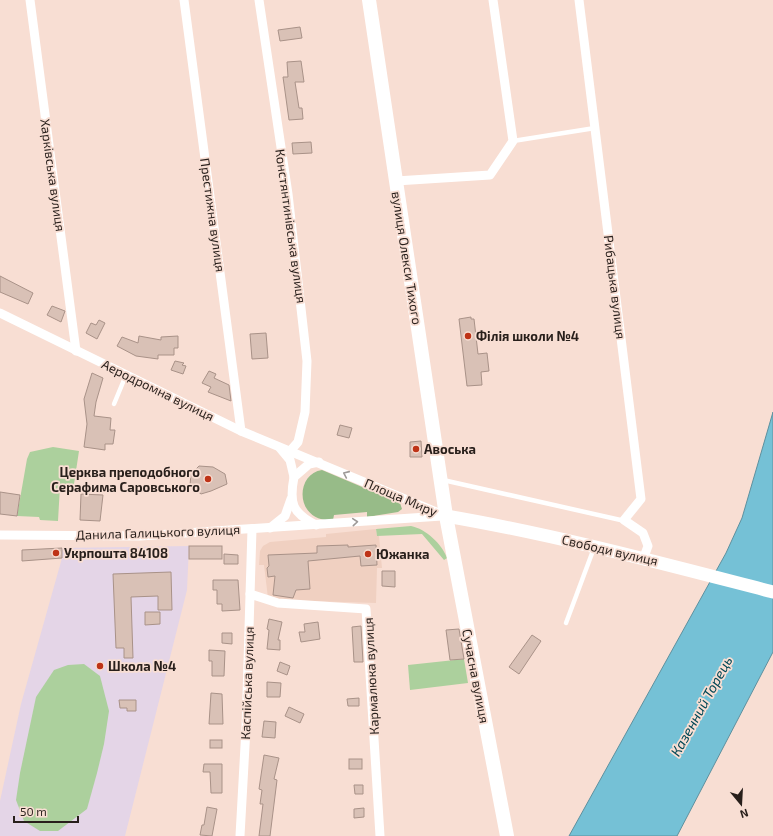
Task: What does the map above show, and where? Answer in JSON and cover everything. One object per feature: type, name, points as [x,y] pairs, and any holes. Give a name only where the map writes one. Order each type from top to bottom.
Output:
[{"type":"main road","name":"вулиця Олекси Тихого","points":[[369,0],[446,516]]},
{"type":"main road","name":"Свободи вулиця","points":[[446,516],[524,530],[644,557],[773,592]]},
{"type":"main road","name":"Сучасна вулиця","points":[[446,516],[507,836]]},
{"type":"street","name":"Харківська вулиця","points":[[30,0],[76,350]]},
{"type":"street","name":"Престижна вулиця","points":[[184,0],[241,431]]},
{"type":"street","name":"Констянтинівська вулиця","points":[[260,0],[288,201],[307,360],[305,412],[298,442],[291,450]]},
{"type":"street","points":[[396,181],[490,176],[513,141],[493,0]]},
{"type":"street","name":"Рибацька вулиця","points":[[580,0],[641,499],[624,520],[626,522]]},
{"type":"street","name":"Аеродромна вулиця","points":[[0,313],[241,431],[318,462]]},
{"type":"street","points":[[270,528],[285,516],[291,499],[294,477],[290,460],[278,446]]},
{"type":"street","points":[[294,477],[309,464],[318,462]]},
{"type":"street","name":"Площа Миру","points":[[318,462],[446,516]]},
{"type":"street","points":[[291,499],[295,509],[302,518],[316,525]]},
{"type":"street","name":"Площа Миру","points":[[316,525],[404,517],[446,516]]},
{"type":"street","points":[[626,522],[643,532],[648,546],[644,557]]},
{"type":"street","name":"Данила Галицького вулиця","points":[[0,535],[140,536],[316,525]]},
{"type":"street","name":"Каспійська вулиця","points":[[240,836],[252,529]]},
{"type":"street","name":"Кармалюка вулиця","points":[[250,594],[278,603],[366,609],[380,836]]},
{"type":"lane","points":[[513,141],[595,128]]},
{"type":"lane","points":[[114,404],[126,375]]},
{"type":"lane","points":[[440,479],[626,522]]},
{"type":"lane","points":[[566,623],[595,546]]},
{"type":"shaded area","points":[[376,529],[377,536],[379,536],[382,568],[377,568],[376,603],[275,600],[268,598],[264,565],[259,565],[260,551],[263,546],[270,542],[326,537],[326,534]]},
{"type":"shaded area","name":"Школа №4","points":[[189,546],[187,590],[125,836],[0,836],[0,801],[21,704],[62,558],[62,548]]},
{"type":"green space","points":[[53,447],[79,451],[74,484],[63,484],[60,486],[58,521],[40,520],[39,517],[17,516],[27,459],[30,452]]},
{"type":"green space","points":[[322,470],[400,503],[402,509],[398,512],[367,517],[367,512],[334,515],[333,520],[320,519],[311,514],[305,507],[303,488],[313,473]]},
{"type":"green space","points":[[411,526],[422,530],[433,538],[445,553],[447,558],[444,560],[422,534],[377,536],[376,529]]},
{"type":"green space","points":[[464,659],[468,683],[410,690],[408,665]]},
{"type":"green space","points":[[84,664],[100,676],[109,711],[104,744],[97,773],[87,809],[58,831],[40,831],[24,821],[16,800],[20,773],[36,697],[54,670],[68,665]]},
{"type":"water","name":"Казенний Торець","points":[[773,412],[773,652],[677,836],[569,836],[726,553],[742,518]]},
{"type":"building","points":[[300,27],[302,38],[280,41],[278,30]]},
{"type":"building","points":[[301,61],[304,82],[295,82],[299,108],[302,108],[303,119],[289,120],[283,77],[288,77],[287,62]]},
{"type":"building","points":[[311,142],[312,153],[293,154],[292,143]]},
{"type":"building","points":[[0,276],[33,293],[28,304],[0,292]]},
{"type":"building","points":[[52,306],[65,311],[61,322],[47,315]]},
{"type":"building","name":"Філія школи №4","points":[[471,317],[471,319],[474,319],[478,354],[487,353],[489,371],[481,372],[482,385],[467,386],[459,319]]},
{"type":"building","points":[[99,320],[105,323],[97,339],[86,333],[91,323],[96,325]]},
{"type":"building","points":[[266,333],[268,358],[252,359],[250,334]]},
{"type":"building","points":[[139,336],[161,340],[161,337],[178,336],[178,348],[174,348],[174,355],[158,355],[158,359],[136,356],[117,346],[122,337],[138,343]]},
{"type":"building","points":[[175,361],[184,363],[182,365],[186,366],[183,374],[171,370]]},
{"type":"building","points":[[209,371],[216,374],[214,378],[229,385],[231,401],[208,392],[211,387],[202,383]]},
{"type":"building","points":[[92,373],[103,378],[96,402],[94,416],[111,418],[110,430],[115,430],[113,444],[105,444],[105,450],[84,447],[87,424],[84,399]]},
{"type":"building","points":[[340,425],[352,428],[349,438],[337,435]]},
{"type":"building","name":"Авоська","points":[[421,441],[422,457],[410,457],[410,442]]},
{"type":"building","name":"Церква преподобного Серафима Саровського","points":[[199,466],[213,467],[225,474],[227,484],[201,494],[190,485],[191,474]]},
{"type":"building","points":[[0,492],[20,495],[17,516],[0,514]]},
{"type":"building","points":[[81,494],[103,495],[100,521],[80,520]]},
{"type":"building","points":[[348,545],[348,547],[376,545],[377,565],[361,566],[360,556],[308,561],[310,589],[296,590],[293,598],[273,595],[275,576],[268,577],[268,555],[317,553],[317,546]]},
{"type":"building","points":[[189,546],[222,546],[222,559],[189,559]]},
{"type":"building","points":[[62,548],[62,558],[22,561],[22,550]]},
{"type":"building","points":[[224,554],[238,555],[238,564],[224,564]]},
{"type":"building","points":[[382,571],[395,571],[395,587],[382,586]]},
{"type":"building","points":[[171,572],[172,610],[158,610],[158,596],[131,597],[133,658],[124,658],[124,648],[116,648],[113,574]]},
{"type":"building","points":[[213,580],[238,580],[240,610],[222,611],[222,604],[217,604],[217,590],[213,590]]},
{"type":"building","points":[[145,612],[160,612],[160,624],[145,625]]},
{"type":"building","points":[[269,619],[282,622],[278,640],[280,640],[280,650],[267,649],[269,630],[267,629]]},
{"type":"building","points":[[318,622],[320,639],[301,642],[299,632],[305,632],[304,624]]},
{"type":"building","points":[[361,626],[363,662],[354,662],[352,627]]},
{"type":"building","points":[[459,629],[464,659],[450,660],[446,630]]},
{"type":"building","points":[[222,633],[232,633],[232,644],[222,643]]},
{"type":"building","points":[[532,635],[541,641],[519,674],[509,667]]},
{"type":"building","points":[[209,650],[225,651],[224,676],[212,676],[212,661],[209,661]]},
{"type":"building","points":[[280,662],[290,666],[287,675],[277,671]]},
{"type":"building","points":[[267,682],[281,683],[280,697],[267,697]]},
{"type":"building","points":[[211,693],[222,694],[223,724],[209,724]]},
{"type":"building","points":[[359,698],[359,706],[348,706],[347,699]]},
{"type":"building","points":[[119,700],[136,700],[136,711],[127,711],[127,708],[120,708]]},
{"type":"building","points":[[289,707],[304,714],[300,723],[285,716]]},
{"type":"building","points":[[264,721],[276,722],[275,738],[262,737]]},
{"type":"building","points":[[210,740],[222,740],[222,748],[210,748]]},
{"type":"building","points":[[264,755],[279,758],[274,779],[277,780],[270,836],[259,836],[263,804],[260,804],[262,790],[259,789]]},
{"type":"building","points":[[349,759],[362,759],[362,769],[349,769]]},
{"type":"building","points":[[204,764],[222,764],[222,793],[211,793],[210,772],[203,772]]},
{"type":"building","points":[[354,785],[363,785],[363,794],[355,794]]},
{"type":"building","points":[[207,807],[217,809],[212,836],[200,835],[202,825],[204,825]]},
{"type":"building","points":[[364,808],[364,817],[354,818],[354,809]]},
{"type":"place","name":"Філія школи №4","points":[[468,336]]},
{"type":"place","name":"Авоська","points":[[416,449]]},
{"type":"place","name":"Церква преподобного Серафима Саровського","points":[[208,479]]},
{"type":"place","name":"Укрпошта 84108","points":[[56,553]]},
{"type":"place","name":"Южанка","points":[[368,554]]},
{"type":"place","name":"Школа №4","points":[[100,666]]}]
